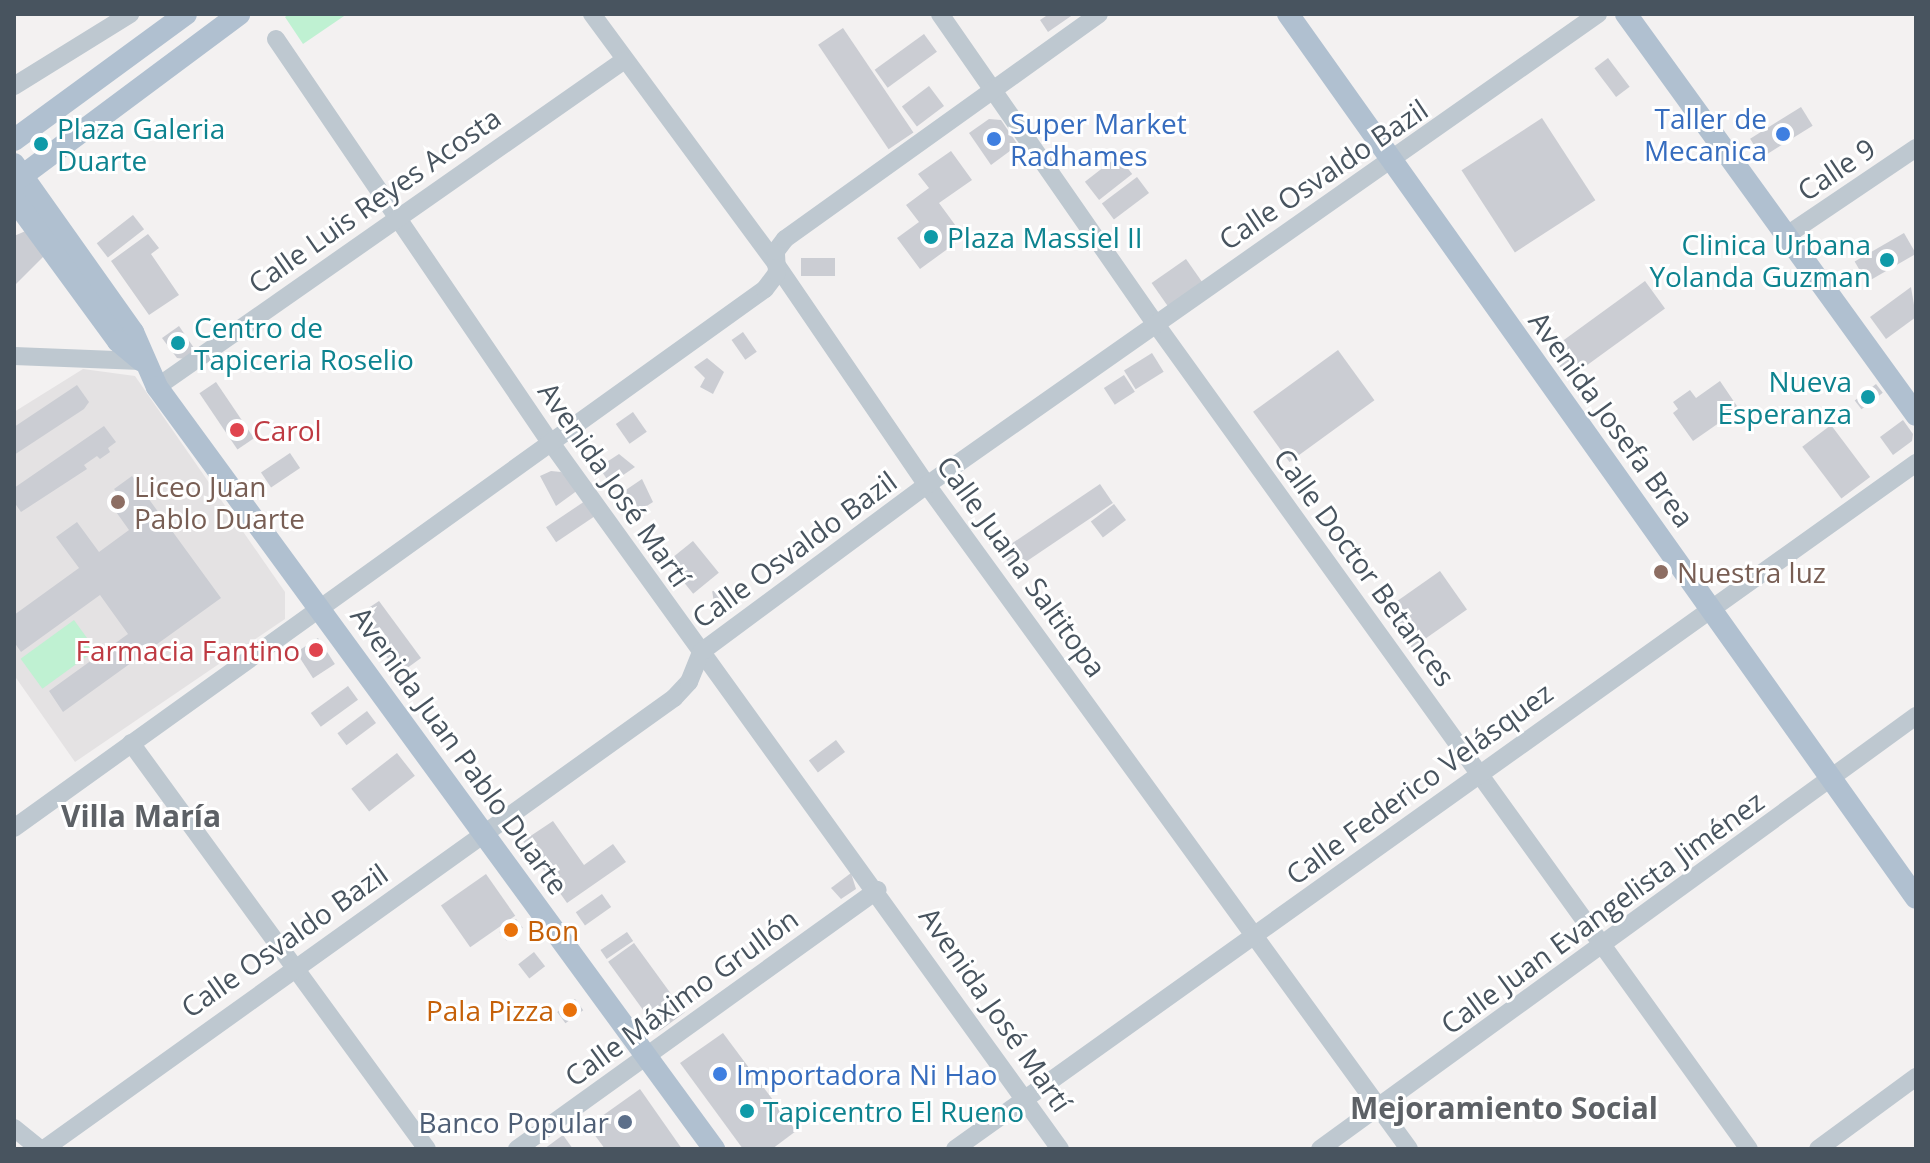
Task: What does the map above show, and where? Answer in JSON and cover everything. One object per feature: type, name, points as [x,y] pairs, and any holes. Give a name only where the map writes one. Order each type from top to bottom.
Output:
[{"type":"main road","points":[[14,140],[186,14]]},
{"type":"main road","points":[[14,182],[239,14]]},
{"type":"main road","name":"Avenida Josefa Brea","points":[[1288,14],[1916,898]]},
{"type":"main road","points":[[1626,14],[1916,415]]},
{"type":"main road","points":[[14,164],[133,332],[141,361]]},
{"type":"main road","points":[[14,199],[118,341],[141,361]]},
{"type":"main road","name":"Avenida Juan Pablo Duarte","points":[[141,361],[482,835],[714,1149]]},
{"type":"street","points":[[14,86],[130,14]]},
{"type":"street","name":"Calle Doctor Betances","points":[[940,14],[998,91],[1155,323],[1606,944],[1749,1149]]},
{"type":"street","points":[[14,828],[549,440],[765,289],[777,273],[776,251],[785,239],[998,91],[1098,14]]},
{"type":"street","name":"Calle Osvaldo Bazil","points":[[42,1149],[291,968],[674,698],[689,682],[701,652],[927,485],[1155,323],[1392,163],[1598,14]]},
{"type":"street","name":"Calle Juana Saltitopa","points":[[597,16],[623,61],[776,264],[927,485],[1257,935],[1409,1149]]},
{"type":"street","name":"Avenida José Martí","points":[[276,39],[395,219],[549,440],[701,652],[878,890],[1060,1149]]},
{"type":"street","name":"Calle Luis Reyes Acosta","points":[[157,387],[623,61]]},
{"type":"street","name":"Calle 9","points":[[1787,235],[1916,148]]},
{"type":"street","points":[[14,356],[141,361]]},
{"type":"street","name":"Calle Federico Velásquez","points":[[955,1149],[1916,463]]},
{"type":"street","name":"Calle Juan Evangelista Jiménez","points":[[1320,1149],[1381,1109],[1916,716]]},
{"type":"street","points":[[131,743],[291,968],[427,1149]]},
{"type":"street","name":"Calle Máximo Grullón","points":[[517,1149],[878,890]]},
{"type":"street","points":[[1818,1149],[1916,1077]]},
{"type":"street","points":[[14,1128],[42,1149]]},
{"type":"shaded area","name":"Liceo Juan Pablo Duarte","points":[[83,369],[135,376],[285,592],[285,619],[75,762],[14,675],[14,412]]},
{"type":"green space","points":[[289,14],[347,14],[303,44],[285,17]]},
{"type":"green space","points":[[74,620],[96,650],[42,689],[21,659]]},
{"type":"building","points":[[1049,14],[1074,14],[1048,32],[1040,20]]},
{"type":"building","points":[[843,28],[913,132],[889,149],[818,45]]},
{"type":"building","points":[[924,34],[937,52],[888,88],[875,70]]},
{"type":"building","points":[[1608,58],[1630,87],[1616,97],[1594,68]]},
{"type":"building","points":[[929,86],[944,106],[917,126],[902,106]]},
{"type":"building","name":"Taller de Mecanica","points":[[1801,107],[1813,126],[1762,157],[1750,139]]},
{"type":"building","points":[[1542,118],[1595,200],[1515,252],[1461,170]]},
{"type":"building","name":"Super Market Radhames","points":[[989,119],[1001,120],[1018,145],[991,165],[969,133]]},
{"type":"building","name":"Plaza Galeria Duarte","points":[[40,130],[54,148],[42,157],[28,139]]},
{"type":"building","points":[[951,151],[972,180],[939,203],[964,237],[920,269],[897,238],[919,222],[906,205],[929,188],[918,174]]},
{"type":"building","points":[[1118,156],[1132,174],[1099,200],[1085,182]]},
{"type":"building","points":[[1137,177],[1149,193],[1114,219],[1102,203]]},
{"type":"building","points":[[133,215],[144,229],[108,258],[97,243]]},
{"type":"building","points":[[28,230],[46,254],[14,286],[14,236]]},
{"type":"building","name":"Clinica Urbana Yolanda Guzman","points":[[1904,233],[1916,254],[1867,282],[1855,262]]},
{"type":"building","points":[[148,234],[159,248],[151,254],[179,295],[149,315],[111,261]]},
{"type":"building","points":[[801,258],[835,258],[835,276],[801,276]]},
{"type":"building","points":[[1186,259],[1203,283],[1168,307],[1152,283]]},
{"type":"building","points":[[1645,281],[1665,309],[1569,378],[1549,351]]},
{"type":"building","points":[[1911,287],[1916,317],[1886,339],[1870,317]]},
{"type":"building","points":[[179,326],[196,351],[185,359],[177,358],[162,338]]},
{"type":"building","points":[[743,332],[757,352],[745,360],[732,340]]},
{"type":"building","points":[[1338,350],[1374,400],[1289,462],[1253,412]]},
{"type":"building","points":[[1152,353],[1164,372],[1136,389],[1124,370]]},
{"type":"building","points":[[707,358],[724,372],[713,394],[700,387],[705,378],[694,367]]},
{"type":"building","points":[[1124,375],[1135,392],[1115,405],[1104,388]]},
{"type":"building","points":[[1720,381],[1739,409],[1693,441],[1673,413],[1678,409],[1673,402],[1690,390],[1696,398]]},
{"type":"building","points":[[216,382],[254,438],[237,450],[199,393]]},
{"type":"building","name":"Nueva Esperanza","points":[[1876,384],[1883,393],[1861,409],[1855,401]]},
{"type":"building","points":[[77,385],[89,402],[84,409],[14,455],[14,427]]},
{"type":"building","points":[[633,412],[647,432],[630,444],[616,424]]},
{"type":"building","points":[[1903,420],[1913,434],[1912,441],[1893,455],[1880,437]]},
{"type":"building","points":[[1831,425],[1870,477],[1841,499],[1802,447]]},
{"type":"building","points":[[104,426],[116,442],[108,448],[110,452],[100,459],[97,456],[84,465],[87,469],[21,512],[14,502],[14,488]]},
{"type":"building","points":[[290,453],[300,468],[271,487],[261,473]]},
{"type":"building","points":[[619,454],[635,467],[610,484],[599,467]]},
{"type":"building","points":[[551,471],[561,472],[578,490],[556,506],[540,476]]},
{"type":"building","points":[[132,476],[221,598],[63,712],[49,691],[128,634],[100,595],[21,652],[14,642],[14,615],[79,568],[56,537],[77,522],[99,552],[129,530],[109,502],[119,495],[114,489]]},
{"type":"building","points":[[642,479],[653,502],[631,516],[617,496]]},
{"type":"building","points":[[1100,484],[1113,503],[1013,570],[1001,551]]},
{"type":"building","points":[[585,501],[595,516],[556,542],[546,527]]},
{"type":"building","points":[[1114,504],[1126,520],[1103,537],[1091,521]]},
{"type":"building","points":[[693,541],[719,573],[693,594],[667,562]]},
{"type":"building","points":[[1440,571],[1467,610],[1412,648],[1385,609]]},
{"type":"building","points":[[727,589],[731,613],[716,615],[712,591]]},
{"type":"building","points":[[379,601],[421,658],[399,674],[360,621],[361,613]]},
{"type":"building","points":[[318,638],[335,664],[313,678],[296,652]]},
{"type":"building","points":[[348,686],[358,700],[321,727],[311,713]]},
{"type":"building","points":[[367,711],[376,723],[346,745],[337,733]]},
{"type":"building","points":[[836,740],[845,752],[818,772],[809,760]]},
{"type":"building","points":[[397,753],[415,776],[369,812],[351,789]]},
{"type":"building","points":[[553,821],[584,865],[613,844],[626,862],[567,903],[523,841]]},
{"type":"building","points":[[851,873],[856,889],[841,899],[831,888]]},
{"type":"building","points":[[486,874],[515,916],[470,947],[441,906]]},
{"type":"building","points":[[602,894],[611,907],[585,925],[576,912]]},
{"type":"building","name":"Bon","points":[[516,919],[523,928],[506,941],[499,932]]},
{"type":"building","points":[[627,932],[633,941],[607,959],[600,950]]},
{"type":"building","points":[[634,943],[685,1013],[659,1031],[608,962]]},
{"type":"building","points":[[534,952],[545,966],[529,978],[518,964]]},
{"type":"building","name":"Pala Pizza","points":[[575,999],[583,1010],[565,1023],[557,1012]]},
{"type":"building","points":[[723,1033],[796,1131],[772,1149],[743,1149],[680,1063]]},
{"type":"building","name":"Banco Popular","points":[[640,1089],[682,1149],[605,1149],[588,1126]]},
{"type":"building","points":[[563,1135],[573,1149],[544,1149]]},
{"type":"place","name":"Taller de Mecanica","points":[[1783,134]]},
{"type":"place","name":"Super Market Radhames","points":[[994,139]]},
{"type":"place","name":"Plaza Galeria Duarte","points":[[41,144]]},
{"type":"place","name":"Plaza Massiel II","points":[[931,237]]},
{"type":"place","name":"Clinica Urbana Yolanda Guzman","points":[[1887,260]]},
{"type":"place","name":"Centro de Tapiceria Roselio","points":[[178,343]]},
{"type":"place","name":"Nueva Esperanza","points":[[1868,397]]},
{"type":"place","name":"Carol","points":[[237,430]]},
{"type":"place","name":"Liceo Juan Pablo Duarte","points":[[118,502]]},
{"type":"place","name":"Nuestra luz","points":[[1661,572]]},
{"type":"place","name":"Farmacia Fantino","points":[[316,650]]},
{"type":"place","name":"Bon","points":[[511,930]]},
{"type":"place","name":"Pala Pizza","points":[[570,1010]]},
{"type":"place","name":"Importadora Ni Hao","points":[[720,1074]]},
{"type":"place","name":"Tapicentro El Rueno","points":[[747,1111]]},
{"type":"place","name":"Banco Popular","points":[[625,1122]]},
{"type":"district","name":"Villa María","points":[[141,816]]},
{"type":"district","name":"Mejoramiento Social","points":[[1504,1108]]}]
